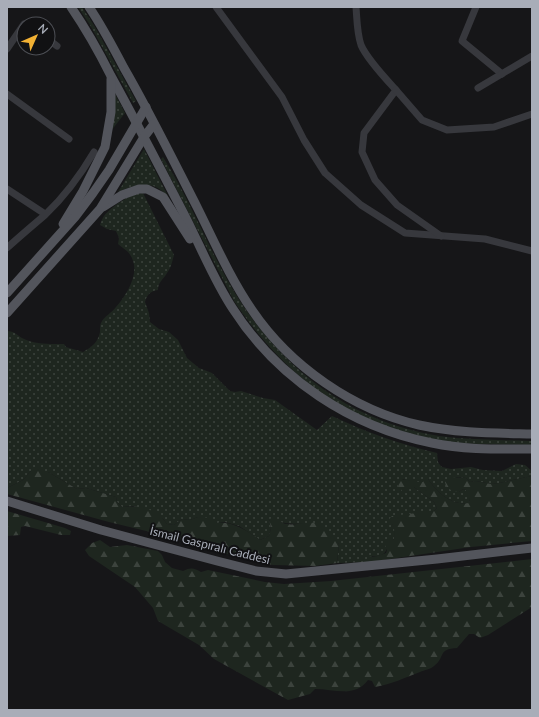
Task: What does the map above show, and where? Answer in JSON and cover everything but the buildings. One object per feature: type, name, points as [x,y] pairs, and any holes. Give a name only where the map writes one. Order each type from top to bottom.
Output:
[{"type":"main road","points":[[71,7],[92,41],[137,122],[232,308],[258,343],[280,367],[323,400],[357,419],[393,433],[432,443],[462,448],[532,449]]},
{"type":"main road","points":[[89,7],[106,34],[146,107],[227,266],[247,302],[258,319],[277,342],[309,371],[331,387],[365,406],[417,424],[460,431],[532,434]]},
{"type":"main road","points":[[50,245],[83,191],[105,147],[112,103],[111,75]]},
{"type":"main road","points":[[7,293],[75,217],[93,194],[146,107]]},
{"type":"main road","points":[[7,313],[100,209],[144,137],[154,124]]},
{"type":"main road","points":[[100,209],[122,195],[139,189],[147,189],[163,197],[224,293]]},
{"type":"main road","name":"İsmail Gaspıralı Caddesi","points":[[7,501],[101,530],[217,561],[256,571],[286,574],[532,548]]},
{"type":"street","points":[[216,7],[282,97],[304,140],[325,173],[361,205],[405,233],[485,239],[532,251]]},
{"type":"street","points":[[356,7],[358,31],[362,46],[379,71],[422,120],[447,130],[494,127],[532,114]]},
{"type":"street","points":[[476,7],[462,41],[502,74]]},
{"type":"street","points":[[7,49],[16,36]]},
{"type":"street","points":[[478,88],[532,56]]},
{"type":"street","points":[[396,90],[364,133],[362,152],[376,180],[397,205],[442,236]]},
{"type":"street","points":[[7,94],[69,139]]},
{"type":"street","points":[[7,248],[62,197],[94,152]]},
{"type":"street","points":[[7,189],[45,214]]},
{"type":"green space","points":[[78,7],[82,7],[95,27],[136,101],[133,103],[90,25]]},
{"type":"green space","points":[[115,94],[125,113],[111,131]]},
{"type":"green space","points":[[144,149],[171,202],[163,192],[153,186],[135,186],[118,192]]},
{"type":"green space","points":[[163,157],[181,188],[212,252],[247,312],[268,339],[291,363],[316,384],[343,402],[373,417],[405,428],[439,436],[486,440],[532,441],[532,445],[447,442],[420,437],[381,425],[356,414],[332,401],[308,383],[273,351],[234,301],[161,159]]},
{"type":"green space","points":[[143,193],[174,255],[170,269],[160,283],[158,290],[151,292],[145,302],[149,313],[150,322],[159,329],[169,332],[178,340],[187,358],[199,368],[212,373],[230,391],[241,391],[275,400],[317,430],[332,416],[384,438],[437,453],[438,462],[442,467],[451,469],[471,467],[483,470],[502,471],[516,464],[525,465],[532,471],[532,476],[491,484],[476,481],[470,482],[466,478],[456,477],[459,492],[463,489],[466,490],[470,499],[469,503],[450,500],[440,493],[428,479],[423,482],[415,482],[402,479],[410,487],[414,487],[434,502],[437,508],[434,511],[392,524],[395,528],[394,539],[382,555],[372,556],[370,562],[337,563],[339,544],[315,523],[297,524],[269,519],[271,528],[269,536],[260,540],[239,526],[225,522],[217,523],[198,517],[190,520],[182,519],[174,525],[167,524],[163,519],[134,506],[122,507],[117,502],[116,497],[86,488],[77,489],[48,472],[31,471],[23,480],[7,488],[7,333],[8,331],[12,332],[22,338],[37,343],[64,344],[66,347],[83,352],[94,344],[98,339],[102,321],[125,295],[134,273],[132,259],[128,252],[118,244],[119,238],[116,231],[107,229],[100,225],[107,212],[116,205],[127,198]]},
{"type":"green space","points":[[37,468],[48,472],[77,489],[86,488],[116,497],[117,502],[122,507],[141,507],[152,511],[158,514],[167,524],[174,525],[182,519],[190,520],[198,517],[211,518],[217,523],[240,527],[260,540],[269,536],[271,528],[269,519],[275,518],[284,524],[319,524],[328,531],[339,544],[337,563],[315,566],[273,565],[244,559],[171,537],[109,522],[7,494],[7,488],[23,480],[31,471]]},
{"type":"green space","points":[[532,476],[532,541],[471,547],[370,562],[368,560],[369,557],[386,553],[386,541],[391,541],[394,539],[394,527],[389,522],[392,516],[434,511],[437,508],[434,502],[414,487],[410,487],[407,491],[403,492],[397,484],[397,480],[403,479],[423,482],[424,478],[428,479],[440,493],[450,500],[469,503],[470,499],[465,496],[466,490],[463,489],[459,492],[452,491],[446,486],[445,482],[451,477],[466,478],[470,482],[476,481],[491,484]]},
{"type":"green space","points":[[7,511],[65,528],[71,531],[70,535],[61,535],[25,526],[21,527],[20,535],[7,536]]},
{"type":"green space","points":[[100,540],[110,547],[127,545],[158,551],[162,555],[165,562],[172,568],[183,571],[188,569],[194,569],[201,572],[208,570],[265,582],[284,584],[331,581],[532,559],[532,607],[488,635],[480,638],[474,634],[469,634],[457,648],[444,652],[438,663],[433,667],[398,681],[375,687],[372,681],[368,680],[363,686],[351,691],[315,689],[310,694],[288,700],[214,659],[199,645],[158,621],[153,608],[135,587],[89,556],[85,550],[92,543]]}]
